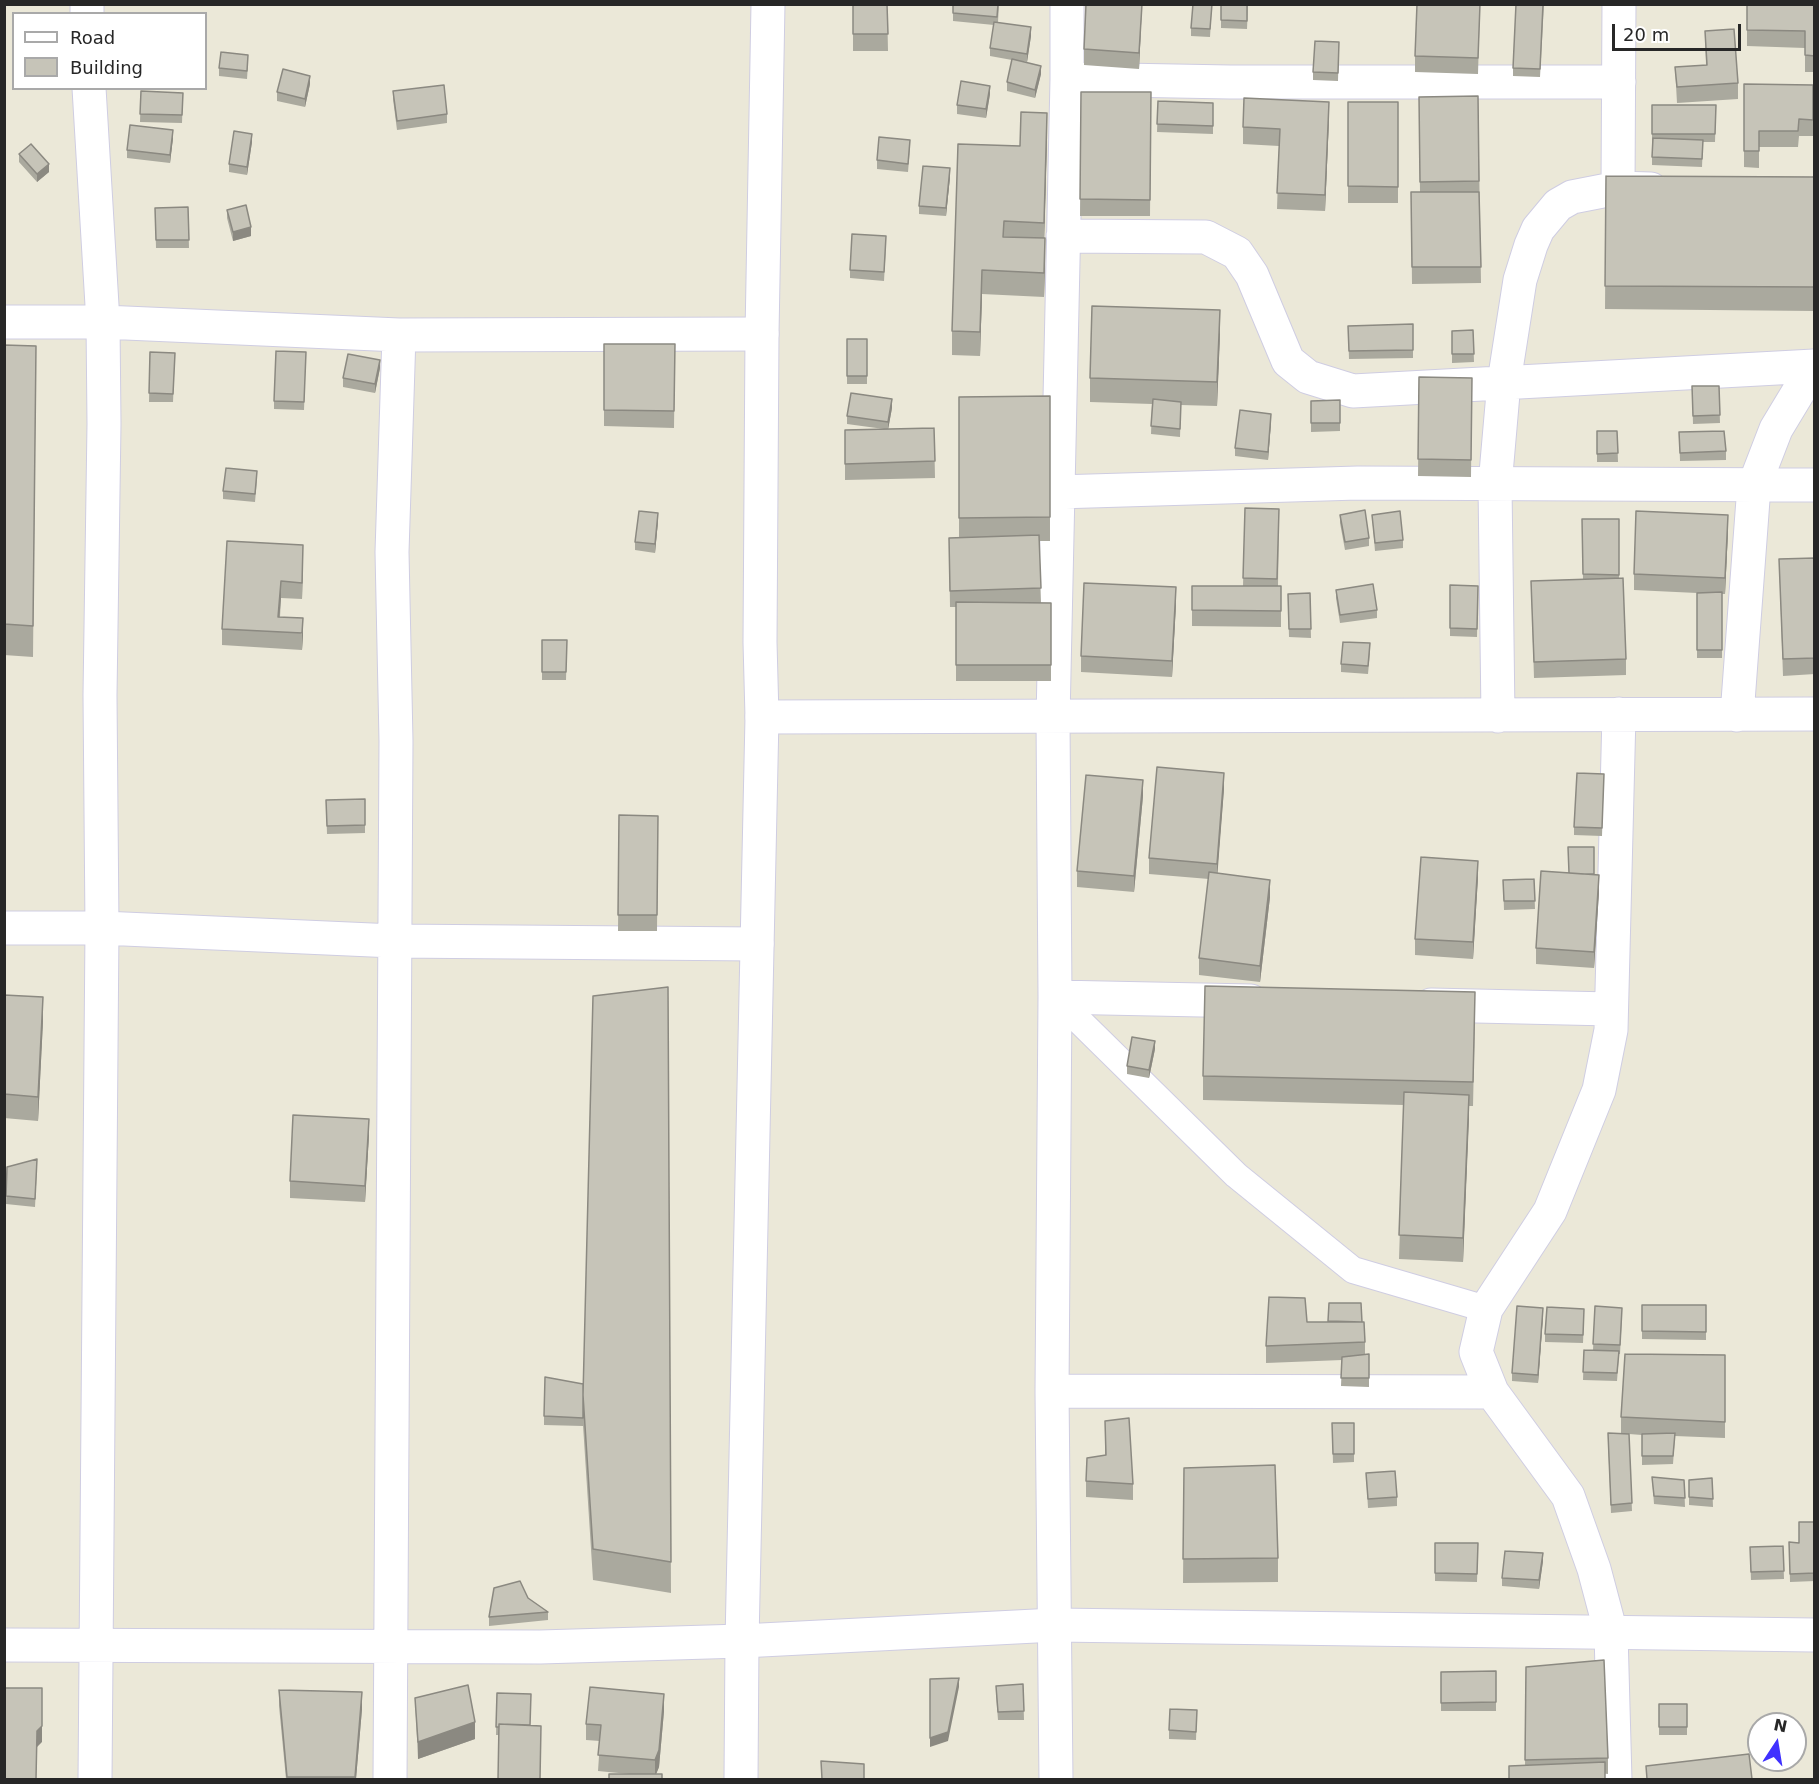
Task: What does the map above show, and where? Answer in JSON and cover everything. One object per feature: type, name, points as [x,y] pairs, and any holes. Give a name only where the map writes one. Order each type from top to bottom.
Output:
[{"type":"street","points":[[741,1779],[762,717],[760,630],[762,334],[768,4]]},
{"type":"street","points":[[1056,1779],[1052,1391],[1055,997],[1053,718],[1067,4]]},
{"type":"street","points":[[1618,188],[1619,4]]},
{"type":"street","points":[[1067,79],[1242,82],[1619,82]]},
{"type":"street","points":[[89,90],[103,322],[100,695],[102,928],[95,1779]]},
{"type":"street","points":[[1498,716],[1495,485],[1504,382],[1520,280],[1531,244],[1538,229],[1558,205],[1572,197],[1618,188],[1676,189]]},
{"type":"street","points":[[1063,236],[1206,237],[1237,253],[1252,275],[1288,362],[1308,377],[1353,391],[1814,366]]},
{"type":"street","points":[[4,322],[103,322],[399,335],[762,334]]},
{"type":"street","points":[[390,1779],[396,741],[393,552],[399,335]]},
{"type":"street","points":[[1737,715],[1754,486],[1776,429],[1814,366]]},
{"type":"street","points":[[1057,492],[1358,483],[1815,485]]},
{"type":"street","points":[[1615,1779],[1611,1633],[1594,1569],[1568,1496],[1492,1392],[1476,1352],[1485,1309],[1550,1211],[1599,1090],[1611,1030],[1619,714]]},
{"type":"street","points":[[762,717],[1053,718],[1815,714]]},
{"type":"street","points":[[4,928],[102,928],[394,940],[757,944]]},
{"type":"street","points":[[1055,997],[1280,1002]]},
{"type":"street","points":[[1398,1004],[1611,1009]]},
{"type":"street","points":[[1052,1391],[1492,1392]]},
{"type":"street","points":[[4,1646],[540,1647],[742,1641],[1055,1625],[1815,1635]]},
{"type":"lane","points":[[1055,997],[1236,1175],[1353,1270],[1485,1309]]},
{"type":"building","points":[[853,4],[887,4],[888,34],[853,34]]},
{"type":"building","points":[[953,4],[998,4],[997,17],[953,13]]},
{"type":"building","points":[[1086,4],[1142,4],[1139,53],[1084,49]]},
{"type":"building","points":[[1193,4],[1212,4],[1210,29],[1191,28]]},
{"type":"building","points":[[1221,4],[1247,4],[1247,21],[1221,20]]},
{"type":"building","points":[[1417,4],[1480,4],[1478,58],[1415,56]]},
{"type":"building","points":[[1516,4],[1543,4],[1540,69],[1513,68]]},
{"type":"building","points":[[1747,4],[1815,4],[1815,56],[1805,55],[1805,31],[1747,30]]},
{"type":"building","points":[[994,22],[1031,27],[1027,54],[990,48]]},
{"type":"building","points":[[1734,29],[1738,83],[1677,87],[1675,67],[1707,65],[1705,31]]},
{"type":"building","points":[[1315,41],[1339,42],[1338,73],[1313,72]]},
{"type":"building","points":[[221,52],[248,55],[247,71],[219,68]]},
{"type":"building","points":[[1012,59],[1041,66],[1035,90],[1007,82]]},
{"type":"building","points":[[283,69],[310,76],[305,99],[277,92]]},
{"type":"building","points":[[961,81],[990,86],[986,109],[957,105]]},
{"type":"building","points":[[1744,84],[1813,85],[1813,120],[1799,119],[1798,131],[1759,131],[1759,151],[1744,151]]},
{"type":"building","points":[[444,85],[447,114],[397,121],[393,91]]},
{"type":"building","points":[[141,91],[183,93],[182,115],[140,114]]},
{"type":"building","points":[[1081,92],[1151,92],[1150,200],[1080,199]]},
{"type":"building","points":[[1478,96],[1479,181],[1420,182],[1419,97]]},
{"type":"building","points":[[1244,98],[1329,102],[1325,195],[1277,193],[1280,129],[1243,127]]},
{"type":"building","points":[[1158,101],[1213,103],[1213,126],[1157,124]]},
{"type":"building","points":[[1348,102],[1398,102],[1398,187],[1348,186]]},
{"type":"building","points":[[1652,105],[1716,105],[1715,134],[1652,134]]},
{"type":"building","points":[[1021,112],[1047,113],[1044,223],[1004,221],[1003,237],[1045,238],[1044,273],[982,270],[980,332],[952,331],[958,144],[1020,146]]},
{"type":"building","points":[[130,125],[173,130],[170,155],[127,150]]},
{"type":"building","points":[[234,131],[252,134],[247,167],[229,164]]},
{"type":"building","points":[[879,137],[910,140],[908,164],[877,160]]},
{"type":"building","points":[[1653,138],[1703,140],[1702,159],[1652,157]]},
{"type":"building","points":[[31,144],[49,164],[37,174],[19,154]]},
{"type":"building","points":[[923,166],[950,168],[946,208],[919,206]]},
{"type":"building","points":[[1606,176],[1815,177],[1815,287],[1605,286]]},
{"type":"building","points":[[1411,192],[1479,192],[1481,267],[1412,267]]},
{"type":"building","points":[[246,205],[251,227],[233,232],[227,210]]},
{"type":"building","points":[[188,207],[189,240],[156,240],[155,208]]},
{"type":"building","points":[[852,234],[886,236],[884,272],[850,270]]},
{"type":"building","points":[[1092,306],[1220,310],[1217,382],[1090,378]]},
{"type":"building","points":[[1413,324],[1413,350],[1349,351],[1348,326]]},
{"type":"building","points":[[1473,330],[1474,354],[1452,354],[1452,331]]},
{"type":"building","points":[[847,339],[867,339],[867,376],[847,376]]},
{"type":"building","points":[[604,344],[675,344],[674,411],[604,410]]},
{"type":"building","points":[[4,345],[36,346],[33,626],[4,624]]},
{"type":"building","points":[[276,351],[306,352],[304,402],[274,401]]},
{"type":"building","points":[[150,352],[175,353],[173,394],[149,393]]},
{"type":"building","points":[[348,354],[380,360],[375,384],[343,378]]},
{"type":"building","points":[[1419,377],[1472,378],[1471,460],[1418,459]]},
{"type":"building","points":[[1692,386],[1719,386],[1720,415],[1693,416]]},
{"type":"building","points":[[851,393],[892,399],[888,422],[847,416]]},
{"type":"building","points":[[1050,396],[1050,517],[959,518],[959,397]]},
{"type":"building","points":[[1153,399],[1181,402],[1180,429],[1151,426]]},
{"type":"building","points":[[1340,400],[1340,423],[1311,423],[1311,401]]},
{"type":"building","points":[[1240,410],[1271,414],[1268,452],[1235,448]]},
{"type":"building","points":[[934,428],[935,461],[845,464],[845,430]]},
{"type":"building","points":[[1597,431],[1617,431],[1618,453],[1597,454]]},
{"type":"building","points":[[1724,431],[1726,451],[1680,453],[1679,432]]},
{"type":"building","points":[[226,468],[257,471],[255,494],[223,491]]},
{"type":"building","points":[[1245,508],[1279,509],[1277,579],[1243,578]]},
{"type":"building","points":[[1365,510],[1369,538],[1345,542],[1340,515]]},
{"type":"building","points":[[639,511],[658,513],[655,544],[635,542]]},
{"type":"building","points":[[1400,511],[1403,540],[1375,543],[1372,515]]},
{"type":"building","points":[[1636,511],[1728,515],[1725,578],[1634,574]]},
{"type":"building","points":[[1582,519],[1619,519],[1619,575],[1583,574]]},
{"type":"building","points":[[1039,535],[1041,588],[950,591],[949,538]]},
{"type":"building","points":[[227,541],[303,545],[302,583],[281,581],[278,617],[303,618],[302,633],[222,629]]},
{"type":"building","points":[[1815,558],[1815,658],[1783,659],[1779,559]]},
{"type":"building","points":[[1623,578],[1626,659],[1534,662],[1531,581]]},
{"type":"building","points":[[1084,583],[1176,587],[1172,661],[1081,656]]},
{"type":"building","points":[[1373,584],[1377,610],[1340,615],[1336,590]]},
{"type":"building","points":[[1450,585],[1478,586],[1477,629],[1450,628]]},
{"type":"building","points":[[1192,586],[1281,586],[1281,611],[1192,610]]},
{"type":"building","points":[[1722,592],[1722,650],[1697,650],[1697,593]]},
{"type":"building","points":[[1310,593],[1311,629],[1289,629],[1288,594]]},
{"type":"building","points":[[956,602],[1051,603],[1051,665],[956,665]]},
{"type":"building","points":[[542,640],[567,640],[566,672],[542,672]]},
{"type":"building","points":[[1343,642],[1370,643],[1368,666],[1341,664]]},
{"type":"building","points":[[1157,767],[1224,773],[1217,864],[1149,858]]},
{"type":"building","points":[[1577,773],[1604,774],[1602,828],[1574,827]]},
{"type":"building","points":[[1086,775],[1143,780],[1134,876],[1077,871]]},
{"type":"building","points":[[365,799],[365,825],[327,826],[326,800]]},
{"type":"building","points":[[619,815],[658,816],[657,915],[618,915]]},
{"type":"building","points":[[1568,847],[1594,847],[1594,874],[1569,873]]},
{"type":"building","points":[[1421,857],[1478,861],[1473,942],[1415,939]]},
{"type":"building","points":[[1541,871],[1599,875],[1594,952],[1536,948]]},
{"type":"building","points":[[1209,872],[1270,880],[1260,966],[1199,958]]},
{"type":"building","points":[[1534,879],[1535,901],[1504,901],[1503,880]]},
{"type":"building","points":[[1205,986],[1475,992],[1473,1082],[1203,1076]]},
{"type":"building","points":[[668,987],[671,1562],[593,1549],[583,1395],[593,996]]},
{"type":"building","points":[[4,995],[43,997],[38,1097],[4,1094]]},
{"type":"building","points":[[1132,1037],[1155,1041],[1149,1070],[1127,1066]]},
{"type":"building","points":[[1404,1092],[1469,1095],[1463,1238],[1399,1235]]},
{"type":"building","points":[[293,1115],[369,1119],[365,1186],[290,1181]]},
{"type":"building","points":[[37,1159],[35,1199],[6,1196],[7,1167]]},
{"type":"building","points":[[1269,1297],[1305,1298],[1307,1322],[1364,1322],[1365,1342],[1266,1346]]},
{"type":"building","points":[[1329,1303],[1361,1303],[1362,1322],[1328,1321]]},
{"type":"building","points":[[1642,1305],[1706,1305],[1706,1332],[1642,1331]]},
{"type":"building","points":[[1517,1306],[1543,1308],[1538,1375],[1512,1373]]},
{"type":"building","points":[[1595,1306],[1622,1308],[1620,1345],[1593,1344]]},
{"type":"building","points":[[1547,1307],[1584,1309],[1583,1335],[1545,1334]]},
{"type":"building","points":[[1584,1350],[1619,1351],[1617,1373],[1583,1372]]},
{"type":"building","points":[[1369,1354],[1369,1378],[1341,1378],[1342,1357]]},
{"type":"building","points":[[1625,1354],[1725,1355],[1725,1422],[1621,1417]]},
{"type":"building","points":[[545,1377],[583,1384],[583,1418],[544,1416]]},
{"type":"building","points":[[1129,1418],[1133,1484],[1086,1481],[1087,1458],[1106,1455],[1105,1421]]},
{"type":"building","points":[[1332,1423],[1354,1423],[1354,1454],[1333,1454]]},
{"type":"building","points":[[1608,1433],[1629,1434],[1632,1503],[1611,1505]]},
{"type":"building","points":[[1675,1433],[1673,1456],[1642,1456],[1642,1434]]},
{"type":"building","points":[[1275,1465],[1278,1558],[1183,1559],[1184,1468]]},
{"type":"building","points":[[1395,1471],[1397,1497],[1368,1499],[1366,1473]]},
{"type":"building","points":[[1652,1477],[1684,1480],[1685,1498],[1654,1496]]},
{"type":"building","points":[[1712,1478],[1713,1499],[1689,1497],[1689,1480]]},
{"type":"building","points":[[1799,1522],[1815,1522],[1815,1573],[1790,1574],[1789,1542],[1799,1543]]},
{"type":"building","points":[[1435,1543],[1478,1543],[1477,1574],[1435,1573]]},
{"type":"building","points":[[1783,1546],[1784,1571],[1751,1572],[1750,1547]]},
{"type":"building","points":[[1505,1551],[1543,1553],[1539,1580],[1502,1578]]},
{"type":"building","points":[[520,1581],[528,1598],[548,1612],[489,1617],[494,1588]]},
{"type":"building","points":[[1604,1660],[1608,1758],[1525,1760],[1526,1667]]},
{"type":"building","points":[[1496,1671],[1496,1702],[1441,1703],[1441,1672]]},
{"type":"building","points":[[959,1678],[948,1732],[930,1738],[930,1679]]},
{"type":"building","points":[[1023,1684],[1024,1711],[998,1712],[996,1686]]},
{"type":"building","points":[[468,1685],[475,1722],[418,1742],[415,1698]]},
{"type":"building","points":[[590,1687],[664,1694],[659,1750],[655,1760],[598,1755],[601,1725],[586,1724]]},
{"type":"building","points":[[4,1688],[42,1688],[42,1726],[37,1731],[36,1779],[4,1779]]},
{"type":"building","points":[[279,1690],[362,1692],[355,1777],[287,1777]]},
{"type":"building","points":[[497,1693],[531,1694],[530,1725],[499,1724],[499,1727],[496,1727]]},
{"type":"building","points":[[1659,1704],[1687,1704],[1687,1727],[1659,1727]]},
{"type":"building","points":[[1170,1709],[1197,1710],[1196,1732],[1169,1730]]},
{"type":"building","points":[[499,1724],[541,1726],[540,1779],[498,1779]]},
{"type":"building","points":[[1747,1754],[1747,1772],[1751,1772],[1752,1779],[1647,1779],[1646,1766]]},
{"type":"building","points":[[821,1761],[864,1764],[864,1779],[822,1779]]},
{"type":"building","points":[[1605,1762],[1605,1779],[1509,1779],[1509,1766]]},
{"type":"building","points":[[609,1774],[662,1774],[662,1779],[609,1779]]}]
